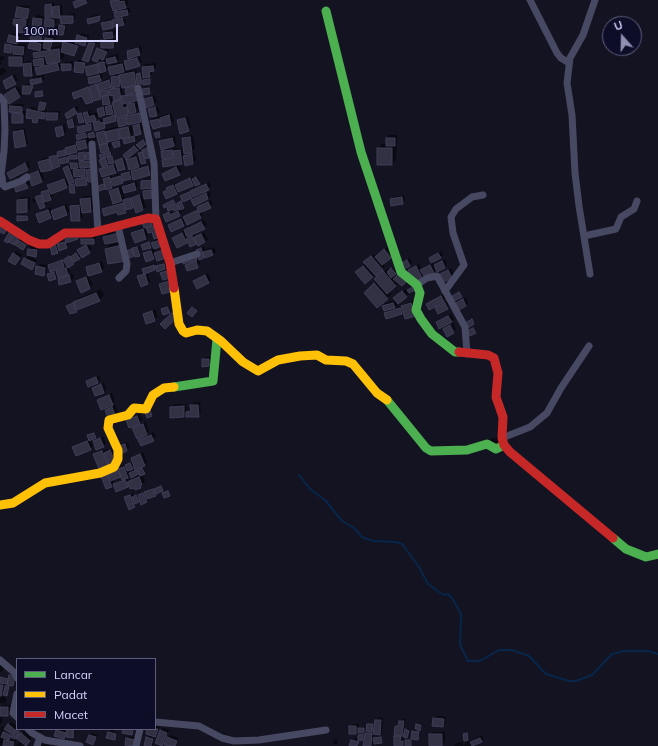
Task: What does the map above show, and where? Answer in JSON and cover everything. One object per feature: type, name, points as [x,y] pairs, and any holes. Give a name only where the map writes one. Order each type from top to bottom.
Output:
[{"type":"street","points":[[530,0],[557,53],[561,58],[569,63]]},
{"type":"street","points":[[590,274],[575,173],[572,115],[567,83],[570,58],[583,35],[595,0]]},
{"type":"street","points":[[326,11],[361,152],[400,272],[417,285],[420,293],[416,310],[421,319],[432,334],[444,345],[455,352],[488,355],[494,358],[498,373],[496,397],[503,417],[503,442],[573,507],[600,526],[626,549],[646,557],[658,554]]},
{"type":"street","points":[[138,88],[154,163],[156,219],[170,262],[180,328],[186,333],[197,330],[207,331],[222,342],[243,362],[258,371],[278,360],[312,355],[317,355],[326,360],[346,361],[353,364],[377,393],[385,397],[426,448],[431,451],[467,450],[487,444],[496,450],[503,442],[530,427],[547,413],[568,376],[589,346]]},
{"type":"street","points":[[0,97],[4,102],[4,151],[0,183]]},
{"type":"street","points":[[92,144],[98,231]]},
{"type":"street","points":[[2,173],[3,185],[5,187],[21,181],[27,176]]},
{"type":"street","points":[[445,291],[464,264],[453,233],[452,217],[456,209],[472,197],[483,195]]},
{"type":"street","points":[[584,236],[616,229],[621,217],[634,209],[637,201]]},
{"type":"street","points":[[0,221],[20,236],[39,244],[48,244],[65,233],[98,231],[148,218],[156,219]]},
{"type":"street","points":[[118,226],[127,264],[126,271],[119,278]]},
{"type":"street","points":[[170,262],[197,254]]},
{"type":"street","points":[[417,285],[436,275],[465,327],[467,354]]},
{"type":"street","points":[[0,505],[13,503],[45,483],[100,473],[114,467],[118,459],[118,450],[108,428],[109,420],[128,415],[134,408],[146,409],[153,395],[164,388],[213,381],[222,342]]},
{"type":"street","points":[[0,660],[15,672],[16,675]]},
{"type":"street","points":[[16,699],[13,713],[16,716]]},
{"type":"street","points":[[156,722],[199,726],[222,738],[234,741],[259,740],[326,730]]},
{"type":"street","points":[[29,730],[40,737],[80,746]]},
{"type":"street","points":[[136,746],[140,730]]},
{"type":"street","points":[[37,746],[40,737]]},
{"type":"building","points":[[85,0],[87,3],[75,8],[73,2]]},
{"type":"building","points":[[119,0],[119,2],[124,1],[126,8],[113,11],[110,1]]},
{"type":"building","points":[[51,4],[52,18],[45,18],[45,5]]},
{"type":"building","points":[[59,6],[60,18],[53,18],[52,7]]},
{"type":"building","points":[[17,7],[29,9],[27,19],[15,17]]},
{"type":"building","points":[[127,10],[128,15],[115,18],[114,12]]},
{"type":"building","points":[[60,16],[73,16],[73,23],[61,24]]},
{"type":"building","points":[[100,16],[99,21],[88,24],[87,19]]},
{"type":"building","points":[[33,18],[42,19],[41,30],[32,29]]},
{"type":"building","points":[[122,18],[124,25],[113,27],[112,20]]},
{"type":"building","points":[[14,19],[26,20],[25,33],[17,32],[17,27],[13,24]]},
{"type":"building","points":[[45,19],[54,20],[54,27],[44,27]]},
{"type":"building","points":[[111,21],[113,28],[103,30],[101,23]]},
{"type":"building","points":[[59,25],[65,26],[63,35],[58,35]]},
{"type":"building","points":[[44,29],[57,29],[56,34],[44,34]]},
{"type":"building","points":[[31,30],[42,32],[41,41],[30,39]]},
{"type":"building","points":[[112,32],[113,38],[104,39],[103,33]]},
{"type":"building","points":[[9,35],[19,37],[17,44],[7,42]]},
{"type":"building","points":[[77,35],[87,38],[85,46],[75,43]]},
{"type":"building","points":[[45,38],[53,39],[50,50],[43,48]]},
{"type":"building","points":[[101,40],[114,41],[113,48],[101,48]]},
{"type":"building","points":[[30,41],[41,44],[40,51],[28,48]]},
{"type":"building","points":[[63,42],[78,46],[74,56],[61,52]]},
{"type":"building","points":[[89,43],[95,43],[88,62],[82,60]]},
{"type":"building","points":[[5,44],[12,45],[11,53],[4,52]]},
{"type":"building","points":[[13,46],[24,47],[23,55],[13,54]]},
{"type":"building","points":[[97,48],[107,52],[103,60],[99,58],[97,62],[92,60]]},
{"type":"building","points":[[138,48],[140,55],[128,59],[127,51]]},
{"type":"building","points":[[59,49],[60,62],[47,64],[45,56],[34,58],[33,53]]},
{"type":"building","points":[[9,57],[22,57],[22,66],[9,66]]},
{"type":"building","points":[[115,57],[117,62],[107,64],[106,59]]},
{"type":"building","points":[[43,58],[44,65],[34,66],[33,60]]},
{"type":"building","points":[[137,58],[140,66],[126,70],[124,61]]},
{"type":"building","points":[[75,62],[85,63],[83,73],[74,72]]},
{"type":"building","points":[[104,62],[106,71],[100,73],[98,63]]},
{"type":"building","points":[[31,63],[32,76],[24,76],[23,64]]},
{"type":"building","points":[[57,63],[59,70],[37,75],[35,68]]},
{"type":"building","points":[[61,64],[71,64],[71,70],[62,71]]},
{"type":"building","points":[[97,64],[99,73],[87,76],[85,67]]},
{"type":"building","points":[[122,64],[124,72],[110,75],[108,67]]},
{"type":"building","points":[[153,66],[154,71],[149,72],[150,77],[143,78],[142,67]]},
{"type":"building","points":[[134,72],[136,85],[122,88],[119,75]]},
{"type":"building","points":[[140,73],[142,84],[137,84],[136,74]]},
{"type":"building","points":[[99,75],[101,81],[89,84],[88,78]]},
{"type":"building","points":[[12,76],[16,84],[6,89],[3,81]]},
{"type":"building","points":[[119,76],[120,86],[112,88],[111,77]]},
{"type":"building","points":[[41,78],[42,82],[31,85],[30,80]]},
{"type":"building","points":[[150,79],[150,84],[143,85],[143,80]]},
{"type":"building","points":[[109,80],[111,87],[99,91],[97,84]]},
{"type":"building","points":[[96,84],[101,99],[94,101],[89,87]]},
{"type":"building","points":[[23,86],[33,86],[30,94],[22,94]]},
{"type":"building","points":[[137,86],[138,92],[126,95],[125,88]]},
{"type":"building","points":[[88,87],[93,102],[86,104],[82,96],[74,99],[72,93]]},
{"type":"building","points":[[15,88],[20,97],[9,104],[4,95]]},
{"type":"building","points":[[119,88],[121,99],[114,101],[113,95],[110,96],[109,89]]},
{"type":"building","points":[[149,88],[150,94],[142,95],[142,89]]},
{"type":"building","points":[[108,90],[109,95],[100,97],[99,92]]},
{"type":"building","points":[[42,91],[43,96],[35,97],[35,92]]},
{"type":"building","points":[[138,94],[139,100],[123,104],[121,96]]},
{"type":"building","points":[[108,95],[110,104],[103,105],[102,96]]},
{"type":"building","points":[[152,97],[154,105],[146,108],[144,99]]},
{"type":"building","points":[[121,100],[123,108],[127,107],[128,115],[116,118],[112,102]]},
{"type":"building","points":[[40,102],[46,103],[44,110],[38,110]]},
{"type":"building","points":[[134,103],[136,112],[129,114],[127,104]]},
{"type":"building","points":[[111,105],[113,114],[107,115],[105,107]]},
{"type":"building","points":[[10,106],[22,107],[22,113],[9,112]]},
{"type":"building","points":[[103,107],[105,115],[99,117],[97,109]]},
{"type":"building","points":[[155,107],[157,116],[150,117],[148,109]]},
{"type":"building","points":[[74,108],[77,113],[67,119],[65,114]]},
{"type":"building","points":[[27,109],[45,113],[44,119],[38,118],[37,123],[32,122],[33,119],[26,118]]},
{"type":"building","points":[[87,112],[89,117],[94,115],[96,120],[86,124],[83,113]]},
{"type":"building","points":[[12,113],[23,114],[23,123],[12,123]]},
{"type":"building","points":[[46,113],[58,113],[57,120],[46,120]]},
{"type":"building","points":[[81,113],[84,122],[79,123],[77,114]]},
{"type":"building","points":[[139,113],[141,122],[128,125],[126,116]]},
{"type":"building","points":[[115,115],[116,121],[105,124],[103,119]]},
{"type":"building","points":[[169,115],[171,125],[162,127],[160,118]]},
{"type":"building","points":[[125,117],[127,125],[119,127],[117,119]]},
{"type":"building","points":[[185,118],[189,131],[180,134],[177,120]]},
{"type":"building","points":[[72,119],[74,127],[69,128],[67,121]]},
{"type":"building","points":[[159,119],[161,127],[153,129],[150,121]]},
{"type":"building","points":[[99,121],[100,123],[104,122],[105,128],[95,131],[93,122]]},
{"type":"building","points":[[91,124],[91,130],[78,133],[77,127]]},
{"type":"building","points":[[139,124],[141,134],[135,136],[133,126]]},
{"type":"building","points":[[62,126],[64,135],[57,137],[55,128]]},
{"type":"building","points":[[128,127],[130,136],[121,139],[118,129]]},
{"type":"building","points":[[117,129],[120,139],[108,142],[105,132]]},
{"type":"building","points":[[23,130],[26,146],[15,148],[13,132]]},
{"type":"building","points":[[104,131],[108,143],[99,145],[96,133]]},
{"type":"building","points":[[93,132],[95,137],[89,138],[88,134]]},
{"type":"building","points":[[159,132],[160,137],[156,138],[154,133]]},
{"type":"building","points":[[85,133],[87,137],[77,140],[76,135]]},
{"type":"building","points":[[134,136],[135,141],[124,144],[123,139]]},
{"type":"building","points":[[190,137],[192,153],[184,154],[182,138]]},
{"type":"building","points":[[172,138],[174,146],[161,150],[159,141]]},
{"type":"building","points":[[386,138],[395,138],[395,146],[386,146]]},
{"type":"building","points":[[85,140],[87,148],[78,150],[76,142]]},
{"type":"building","points":[[143,140],[146,144],[140,149],[136,145]]},
{"type":"building","points":[[119,141],[120,146],[114,148],[112,143]]},
{"type":"building","points":[[107,143],[109,151],[101,153],[99,145]]},
{"type":"building","points":[[75,145],[77,152],[67,155],[65,148]]},
{"type":"building","points":[[134,146],[138,150],[126,160],[123,155]]},
{"type":"building","points":[[147,148],[149,158],[145,159],[142,150]]},
{"type":"building","points":[[377,148],[392,148],[392,165],[377,165]]},
{"type":"building","points":[[65,150],[66,155],[58,157],[57,152]]},
{"type":"building","points":[[172,150],[173,157],[162,159],[161,151]]},
{"type":"building","points":[[180,150],[182,164],[163,167],[162,160],[174,158],[173,151]]},
{"type":"building","points":[[84,152],[85,160],[79,161],[78,153]]},
{"type":"building","points":[[91,152],[92,159],[86,160],[85,153]]},
{"type":"building","points":[[110,152],[111,155],[101,159],[99,155]]},
{"type":"building","points":[[142,152],[146,163],[141,164],[138,153]]},
{"type":"building","points":[[192,154],[193,164],[185,166],[183,156]]},
{"type":"building","points":[[57,155],[60,166],[53,169],[49,157]]},
{"type":"building","points":[[77,155],[77,159],[69,159],[69,156]]},
{"type":"building","points":[[112,156],[114,163],[109,164],[107,157]]},
{"type":"building","points":[[68,157],[69,162],[61,164],[59,159]]},
{"type":"building","points":[[136,157],[139,167],[129,170],[126,160]]},
{"type":"building","points":[[105,158],[108,165],[102,167],[99,160]]},
{"type":"building","points":[[122,158],[125,169],[118,171],[115,161]]},
{"type":"building","points":[[49,159],[52,170],[41,172],[38,162]]},
{"type":"building","points":[[90,161],[91,167],[80,168],[79,162]]},
{"type":"building","points":[[25,163],[28,170],[10,179],[7,173]]},
{"type":"building","points":[[70,163],[77,163],[78,168],[71,169]]},
{"type":"building","points":[[113,165],[116,173],[102,177],[99,169]]},
{"type":"building","points":[[68,166],[74,182],[69,184],[63,168]]},
{"type":"building","points":[[148,166],[150,175],[133,180],[131,171]]},
{"type":"building","points":[[176,167],[180,175],[165,181],[162,174]]},
{"type":"building","points":[[85,169],[85,176],[74,177],[73,170]]},
{"type":"building","points":[[91,169],[93,181],[88,182],[86,170]]},
{"type":"building","points":[[38,171],[42,182],[32,186],[28,175]]},
{"type":"building","points":[[129,172],[131,179],[123,181],[121,174]]},
{"type":"building","points":[[120,176],[123,183],[113,186],[110,179]]},
{"type":"building","points":[[86,177],[87,185],[76,186],[75,179]]},
{"type":"building","points":[[109,177],[112,188],[106,190],[103,179]]},
{"type":"building","points":[[196,177],[200,184],[195,186],[192,179]]},
{"type":"building","points":[[190,178],[193,186],[178,192],[175,185]]},
{"type":"building","points":[[64,179],[67,188],[51,194],[47,185]]},
{"type":"building","points":[[152,180],[152,188],[141,189],[141,181]]},
{"type":"building","points":[[25,182],[28,188],[16,192],[14,186]]},
{"type":"building","points":[[134,183],[136,190],[124,193],[122,187]]},
{"type":"building","points":[[74,184],[75,193],[70,193],[69,185]]},
{"type":"building","points":[[104,184],[105,189],[99,191],[97,186]]},
{"type":"building","points":[[206,184],[209,190],[193,197],[190,191]]},
{"type":"building","points":[[173,185],[177,194],[166,199],[163,192],[167,190],[166,188]]},
{"type":"building","points":[[118,188],[122,201],[113,204],[109,191]]},
{"type":"building","points":[[48,190],[51,200],[44,202],[41,192]]},
{"type":"building","points":[[151,190],[152,198],[144,199],[143,191]]},
{"type":"building","points":[[189,192],[192,198],[183,202],[180,196]]},
{"type":"building","points":[[206,193],[208,199],[194,206],[191,200]]},
{"type":"building","points":[[41,195],[45,207],[40,209],[35,197]]},
{"type":"building","points":[[139,195],[143,210],[136,213],[131,198]]},
{"type":"building","points":[[402,197],[403,204],[391,206],[390,199]]},
{"type":"building","points":[[90,198],[91,212],[82,213],[80,199]]},
{"type":"building","points":[[130,198],[133,208],[126,210],[123,200]]},
{"type":"building","points":[[27,199],[27,212],[17,213],[17,200]]},
{"type":"building","points":[[173,200],[175,203],[164,208],[163,205]]},
{"type":"building","points":[[181,201],[184,208],[180,210],[177,203]]},
{"type":"building","points":[[208,202],[211,208],[199,213],[197,207]]},
{"type":"building","points":[[123,203],[126,213],[118,215],[117,212],[104,216],[102,209]]},
{"type":"building","points":[[176,204],[179,209],[168,211],[167,208]]},
{"type":"building","points":[[79,205],[80,221],[71,221],[70,206]]},
{"type":"building","points":[[64,206],[67,215],[54,220],[51,211]]},
{"type":"building","points":[[48,210],[51,218],[39,223],[36,214]]},
{"type":"building","points":[[197,210],[201,218],[187,225],[183,217]]},
{"type":"building","points":[[178,211],[180,216],[166,222],[163,215],[169,212],[170,215]]},
{"type":"building","points":[[17,216],[27,216],[28,220],[17,221]]},
{"type":"building","points":[[181,219],[184,226],[171,232],[168,225]]},
{"type":"building","points":[[151,220],[152,225],[144,228],[142,223]]},
{"type":"building","points":[[201,222],[205,229],[187,237],[184,230]]},
{"type":"building","points":[[0,225],[7,229],[4,234],[0,232]]},
{"type":"building","points":[[156,225],[160,237],[154,239],[152,232],[148,233],[146,228]]},
{"type":"building","points":[[143,229],[146,239],[135,243],[131,233]]},
{"type":"building","points":[[10,231],[13,233],[8,243],[4,241]]},
{"type":"building","points":[[77,233],[78,239],[66,243],[65,237]]},
{"type":"building","points":[[119,233],[120,241],[105,244],[103,237]]},
{"type":"building","points":[[182,233],[187,243],[177,248],[172,238]]},
{"type":"building","points":[[14,234],[19,237],[14,245],[9,242]]},
{"type":"building","points":[[201,234],[205,242],[198,246],[194,237]]},
{"type":"building","points":[[192,236],[197,244],[190,247],[186,239]]},
{"type":"building","points":[[81,239],[94,239],[94,244],[81,244]]},
{"type":"building","points":[[18,240],[26,245],[23,250],[15,245]]},
{"type":"building","points":[[160,240],[162,246],[154,249],[151,243]]},
{"type":"building","points":[[65,242],[67,248],[59,251],[57,244]]},
{"type":"building","points":[[149,242],[151,248],[143,250],[141,245]]},
{"type":"building","points":[[55,244],[58,253],[52,255],[50,246]]},
{"type":"building","points":[[86,245],[90,253],[82,258],[77,250]]},
{"type":"building","points":[[122,245],[125,261],[108,264],[105,249]]},
{"type":"building","points":[[137,247],[140,256],[135,257],[132,248]]},
{"type":"building","points":[[201,248],[204,258],[199,260],[196,250]]},
{"type":"building","points":[[28,249],[37,250],[36,257],[27,255]]},
{"type":"building","points":[[132,249],[134,256],[129,258],[126,251]]},
{"type":"building","points":[[384,249],[391,258],[382,265],[375,257]]},
{"type":"building","points":[[164,250],[166,258],[157,261],[154,253]]},
{"type":"building","points":[[211,250],[213,255],[205,258],[203,252]]},
{"type":"building","points":[[151,251],[154,259],[146,262],[143,253]]},
{"type":"building","points":[[13,253],[20,258],[15,265],[8,261]]},
{"type":"building","points":[[76,253],[80,259],[74,262],[70,257]]},
{"type":"building","points":[[438,253],[441,258],[431,263],[429,258]]},
{"type":"building","points":[[195,255],[197,260],[183,264],[182,260]]},
{"type":"building","points":[[69,256],[74,264],[68,268],[63,260]]},
{"type":"building","points":[[371,256],[383,270],[376,276],[363,262]]},
{"type":"building","points":[[24,258],[35,263],[32,270],[21,264]]},
{"type":"building","points":[[62,260],[64,267],[50,272],[48,265]]},
{"type":"building","points":[[407,260],[410,266],[403,270],[400,264]]},
{"type":"building","points":[[196,261],[198,268],[187,271],[185,265]]},
{"type":"building","points":[[442,261],[445,268],[437,272],[434,265]]},
{"type":"building","points":[[99,263],[102,272],[88,276],[86,267]]},
{"type":"building","points":[[164,264],[165,269],[157,272],[155,266]]},
{"type":"building","points":[[154,265],[155,270],[144,274],[142,269]]},
{"type":"building","points":[[430,265],[434,273],[425,278],[420,270]]},
{"type":"building","points":[[36,266],[45,268],[44,276],[35,274]]},
{"type":"building","points":[[363,266],[373,277],[365,284],[355,272]]},
{"type":"building","points":[[416,266],[422,278],[415,282],[408,270]]},
{"type":"building","points":[[66,268],[68,275],[58,278],[56,271]]},
{"type":"building","points":[[391,268],[396,274],[391,278],[387,272]]},
{"type":"building","points":[[448,270],[452,278],[444,282],[440,274]]},
{"type":"building","points":[[167,271],[170,278],[163,280],[160,273]]},
{"type":"building","points":[[383,271],[396,286],[387,294],[374,279]]},
{"type":"building","points":[[54,272],[56,279],[49,281],[47,274]]},
{"type":"building","points":[[145,274],[148,284],[141,287],[137,276]]},
{"type":"building","points":[[399,274],[406,282],[402,286],[393,279]]},
{"type":"building","points":[[69,275],[71,282],[59,285],[58,279]]},
{"type":"building","points":[[205,275],[209,283],[197,289],[193,281]]},
{"type":"building","points":[[86,277],[90,289],[81,293],[76,281]]},
{"type":"building","points":[[170,281],[172,287],[169,288],[170,292],[162,294],[159,284]]},
{"type":"building","points":[[374,283],[388,299],[377,308],[364,293]]},
{"type":"building","points":[[415,286],[417,289],[409,293],[407,290]]},
{"type":"building","points":[[402,291],[407,297],[398,304],[393,298]]},
{"type":"building","points":[[459,292],[462,297],[454,301],[452,296]]},
{"type":"building","points":[[96,293],[100,301],[77,310],[73,302]]},
{"type":"building","points":[[441,296],[444,302],[429,310],[426,304]]},
{"type":"building","points":[[463,299],[466,306],[459,310],[456,303]]},
{"type":"building","points":[[73,303],[77,312],[70,314],[66,306]]},
{"type":"building","points":[[393,303],[395,308],[384,311],[382,306]]},
{"type":"building","points":[[411,303],[416,316],[405,319],[401,306]]},
{"type":"building","points":[[445,303],[448,309],[438,314],[435,308]]},
{"type":"building","points":[[167,307],[170,313],[163,315],[161,309]]},
{"type":"building","points":[[192,307],[197,311],[192,317],[187,313]]},
{"type":"building","points":[[400,308],[402,314],[386,319],[384,313]]},
{"type":"building","points":[[152,311],[155,321],[146,324],[143,314]]},
{"type":"building","points":[[172,313],[177,318],[165,329],[160,324]]},
{"type":"building","points":[[448,316],[452,322],[439,329],[436,322]]},
{"type":"building","points":[[472,319],[474,324],[468,328],[465,323]]},
{"type":"building","points":[[450,325],[454,333],[447,337],[443,329]]},
{"type":"building","points":[[473,328],[476,333],[470,336],[467,331]]},
{"type":"building","points":[[202,359],[209,359],[209,366],[202,367]]},
{"type":"building","points":[[96,377],[98,383],[88,387],[86,381]]},
{"type":"building","points":[[101,384],[104,393],[95,396],[92,388]]},
{"type":"building","points":[[109,395],[113,405],[101,410],[97,400]]},
{"type":"building","points":[[190,405],[198,405],[199,417],[186,417],[186,412],[191,411]]},
{"type":"building","points":[[184,406],[184,417],[170,418],[170,407]]},
{"type":"building","points":[[112,407],[115,415],[108,418],[105,410]]},
{"type":"building","points":[[150,410],[152,416],[147,418],[145,412]]},
{"type":"building","points":[[137,416],[140,424],[129,428],[126,420]]},
{"type":"building","points":[[143,424],[147,435],[137,439],[132,428]]},
{"type":"building","points":[[94,433],[96,438],[89,441],[87,435]]},
{"type":"building","points":[[151,435],[154,441],[141,446],[138,440]]},
{"type":"building","points":[[100,438],[104,447],[96,450],[93,441]]},
{"type":"building","points":[[87,441],[91,450],[76,456],[72,447]]},
{"type":"building","points":[[125,444],[127,451],[121,454],[118,446]]},
{"type":"building","points":[[110,450],[115,462],[109,465],[104,453]]},
{"type":"building","points":[[102,451],[108,465],[99,469],[93,454]]},
{"type":"building","points":[[140,454],[145,466],[135,470],[131,458]]},
{"type":"building","points":[[130,463],[133,469],[127,471],[125,465]]},
{"type":"building","points":[[124,467],[128,478],[122,480],[118,469]]},
{"type":"building","points":[[142,468],[145,474],[140,476],[138,470]]},
{"type":"building","points":[[137,470],[139,474],[131,478],[129,473]]},
{"type":"building","points":[[118,471],[121,477],[110,481],[108,475]]},
{"type":"building","points":[[107,474],[112,487],[106,489],[101,476]]},
{"type":"building","points":[[139,477],[142,485],[140,485],[141,488],[135,490],[134,488],[130,489],[127,482]]},
{"type":"building","points":[[125,480],[128,487],[116,492],[113,484]]},
{"type":"building","points":[[161,486],[163,491],[156,494],[154,489]]},
{"type":"building","points":[[153,489],[156,496],[147,499],[144,492]]},
{"type":"building","points":[[168,491],[170,496],[164,498],[162,493]]},
{"type":"building","points":[[143,493],[147,502],[141,505],[138,495]]},
{"type":"building","points":[[130,495],[135,507],[129,510],[124,497]]},
{"type":"building","points":[[136,495],[139,502],[135,504],[132,497]]},
{"type":"building","points":[[9,675],[15,676],[13,686],[7,685]]},
{"type":"building","points":[[0,677],[8,679],[7,684],[0,683]]},
{"type":"building","points":[[0,685],[3,685],[1,696],[0,696]]},
{"type":"building","points":[[5,686],[9,686],[7,696],[3,695]]},
{"type":"building","points":[[0,707],[8,707],[8,716],[0,716]]},
{"type":"building","points":[[433,718],[444,719],[443,727],[432,726]]},
{"type":"building","points":[[375,720],[381,720],[380,735],[373,734]]},
{"type":"building","points":[[399,721],[404,721],[402,736],[394,735],[395,726],[398,726]]},
{"type":"building","points":[[8,724],[15,730],[12,734],[4,729]]},
{"type":"building","points":[[367,724],[373,724],[372,732],[366,731]]},
{"type":"building","points":[[416,724],[421,725],[420,731],[415,729]]},
{"type":"building","points":[[349,726],[356,726],[356,734],[349,734]]},
{"type":"building","points":[[358,728],[364,728],[364,732],[358,733]]},
{"type":"building","points":[[158,729],[155,737],[146,734],[147,730]]},
{"type":"building","points":[[405,729],[409,731],[407,738],[403,737]]},
{"type":"building","points":[[16,730],[20,732],[15,739],[11,737]]},
{"type":"building","points":[[56,730],[66,733],[64,739],[54,736]]},
{"type":"building","points":[[67,730],[74,730],[73,738],[66,737]]},
{"type":"building","points":[[123,730],[133,730],[132,735],[122,733]]},
{"type":"building","points":[[160,730],[167,733],[162,746],[155,743]]},
{"type":"building","points":[[412,731],[419,732],[418,740],[411,739]]},
{"type":"building","points":[[3,732],[11,735],[9,740],[1,737]]},
{"type":"building","points":[[108,732],[116,734],[115,740],[106,738]]},
{"type":"building","points":[[21,733],[30,741],[26,746],[16,738]]},
{"type":"building","points":[[365,733],[372,733],[371,746],[363,746]]},
{"type":"building","points":[[467,733],[468,740],[464,741],[463,734]]},
{"type":"building","points":[[363,734],[363,740],[358,741],[358,735]]},
{"type":"building","points":[[429,734],[442,734],[442,746],[429,746]]},
{"type":"building","points":[[89,735],[96,737],[93,745],[86,742]]},
{"type":"building","points":[[394,736],[401,736],[400,741],[403,741],[403,746],[394,746]]},
{"type":"building","points":[[146,737],[153,739],[151,746],[144,746]]},
{"type":"building","points":[[167,737],[177,741],[175,746],[164,745]]},
{"type":"building","points":[[381,737],[382,743],[374,744],[373,738]]},
{"type":"building","points":[[126,738],[135,740],[134,746],[125,745]]},
{"type":"building","points":[[480,738],[482,742],[472,746],[470,742]]},
{"type":"building","points":[[4,740],[14,742],[13,746],[3,746]]},
{"type":"building","points":[[351,740],[359,742],[357,746],[349,746]]},
{"type":"building","points":[[405,740],[411,740],[411,746],[405,746]]},
{"type":"waterway","points":[[299,475],[310,489],[325,500],[342,521],[354,528],[362,537],[373,541],[396,542],[402,544],[419,567],[428,584],[444,595],[448,594],[452,598],[461,614],[460,645],[468,661],[480,661],[499,650],[512,650],[529,656],[546,674],[569,681],[576,681],[592,675],[612,654],[624,651],[648,651],[658,654]]},
{"type":"traffic: fast","points":[[326,11],[361,152],[401,272],[417,285],[420,293],[416,310],[421,319],[432,334],[455,352],[459,352]]},
{"type":"traffic: fast","points":[[174,387],[213,381],[217,339]]},
{"type":"traffic: fast","points":[[387,400],[426,448],[431,451],[467,450],[487,444],[496,449],[504,445]]},
{"type":"traffic: fast","points":[[613,538],[626,549],[646,557],[658,554]]},
{"type":"traffic: slow","points":[[174,288],[179,324],[183,331],[186,333],[197,330],[207,331],[221,341],[243,362],[258,371],[278,360],[300,356],[317,355],[326,360],[346,361],[353,364],[377,393],[387,400]]},
{"type":"traffic: slow","points":[[0,505],[13,503],[45,483],[100,473],[114,467],[118,459],[118,450],[108,428],[109,420],[128,415],[134,408],[146,409],[153,395],[164,388],[174,387]]},
{"type":"traffic: jam","points":[[0,221],[29,240],[39,244],[48,244],[65,233],[91,233],[148,218],[156,219],[170,263],[174,288]]},
{"type":"traffic: jam","points":[[459,352],[488,355],[494,358],[498,373],[496,397],[503,417],[502,438],[504,445],[510,452],[613,538]]}]
